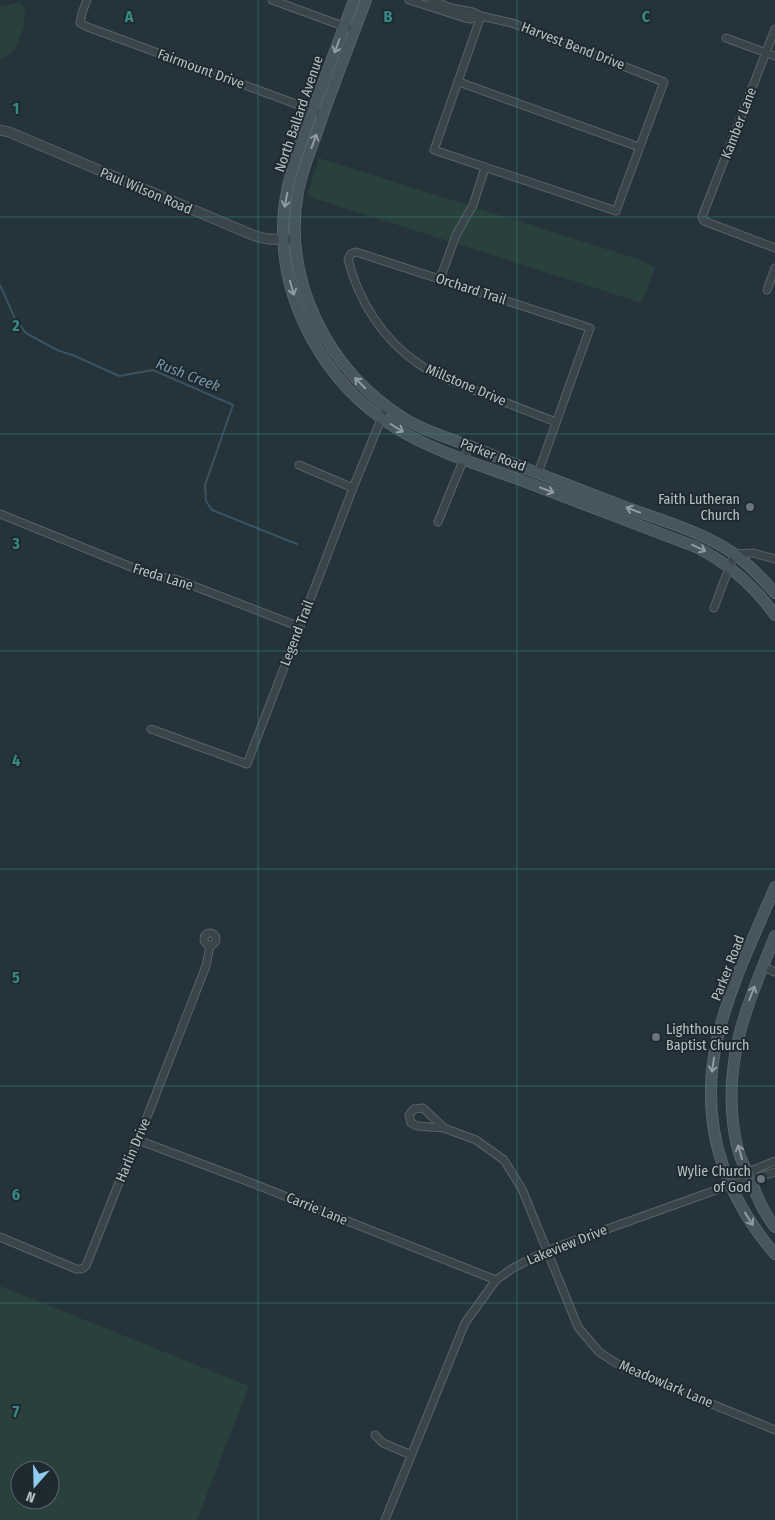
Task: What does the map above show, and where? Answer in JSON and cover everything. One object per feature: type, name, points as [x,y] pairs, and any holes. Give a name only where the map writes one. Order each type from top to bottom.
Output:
[{"type":"main road","name":"North Ballard Avenue","points":[[295,240],[298,193],[318,112],[354,0]]},
{"type":"main road","name":"North Ballard Avenue","points":[[283,240],[284,208],[292,173],[366,0]]},
{"type":"main road","name":"Parker Road","points":[[283,240],[293,294],[300,315],[312,340],[334,374],[353,396],[382,418],[419,441],[696,546],[716,556],[758,593],[775,615]]},
{"type":"main road","name":"Parker Road","points":[[295,240],[301,278],[311,311],[338,357],[355,378],[386,406],[408,420],[469,446],[691,531],[717,543],[751,567],[775,593]]},
{"type":"main road","name":"Parker Road","points":[[775,887],[732,991],[715,1051],[710,1089],[711,1119],[715,1141],[730,1185],[758,1234],[775,1254]]},
{"type":"main road","points":[[775,936],[738,1037],[733,1063],[731,1096],[735,1136],[740,1155],[759,1202],[775,1227]]},
{"type":"street","name":"Fairmount Drive","points":[[86,0],[80,23],[85,26],[318,112]]},
{"type":"street","points":[[272,0],[354,30]]},
{"type":"street","name":"Harvest Bend Drive","points":[[410,0],[459,17],[471,19],[481,16]]},
{"type":"street","name":"Harvest Bend Drive","points":[[430,0],[451,8],[512,22],[664,82],[639,147]]},
{"type":"street","points":[[459,82],[639,147],[616,211],[434,150],[481,16]]},
{"type":"street","name":"Kamber Lane","points":[[775,29],[702,217],[704,221],[775,248]]},
{"type":"street","points":[[726,38],[775,56]]},
{"type":"street","name":"Paul Wilson Road","points":[[0,130],[14,134],[255,236],[268,239],[295,240]]},
{"type":"street","points":[[440,279],[456,234],[473,204],[485,168]]},
{"type":"street","name":"Orchard Trail","points":[[350,254],[356,252],[590,328],[556,422]]},
{"type":"street","name":"Millstone Drive","points":[[350,254],[348,258],[352,276],[362,300],[383,330],[418,364],[448,380],[556,422]]},
{"type":"street","points":[[767,290],[775,268]]},
{"type":"street","name":"Legend Trail","points":[[151,729],[247,764],[386,406]]},
{"type":"street","points":[[538,473],[556,422]]},
{"type":"street","points":[[438,522],[469,446]]},
{"type":"street","points":[[299,466],[353,488]]},
{"type":"street","name":"Freda Lane","points":[[0,514],[151,575],[178,580],[300,627]]},
{"type":"street","points":[[714,608],[734,554],[753,553],[775,560]]},
{"type":"street","name":"Harlin Drive","points":[[0,1237],[76,1269],[82,1269],[89,1259],[124,1170],[138,1140],[206,966],[210,946]]},
{"type":"street","points":[[763,967],[775,972]]},
{"type":"street","name":"Meadowlark Lane","points":[[444,1128],[423,1108],[414,1109],[409,1115],[411,1123],[417,1126],[444,1128],[476,1140],[504,1160],[522,1189],[578,1326],[599,1352],[634,1372],[775,1430]]},
{"type":"street","name":"Carrie Lane","points":[[138,1140],[496,1280]]},
{"type":"street","points":[[751,1180],[753,1170],[775,1161]]},
{"type":"street","name":"Lakeview Drive","points":[[385,1520],[465,1323],[496,1280],[513,1268],[546,1251],[730,1185],[775,1172]]},
{"type":"street","points":[[375,1435],[383,1443],[411,1455]]},
{"type":"green space","points":[[20,2],[25,9],[24,27],[16,48],[3,59],[0,58],[0,7]]},
{"type":"green space","points":[[319,158],[638,259],[655,267],[642,303],[307,196]]},
{"type":"green space","points":[[0,1286],[249,1386],[197,1520],[0,1520]]},
{"type":"waterway","name":"Rush Creek","points":[[0,285],[16,321],[26,333],[57,350],[119,376],[153,370],[233,405],[205,485],[206,501],[212,510],[297,544]]},
{"type":"place","name":"Faith Lutheran Church","points":[[750,507]]},
{"type":"place","name":"Lighthouse Baptist Church","points":[[656,1037]]},
{"type":"place","name":"Wylie Church of God","points":[[761,1179]]}]
